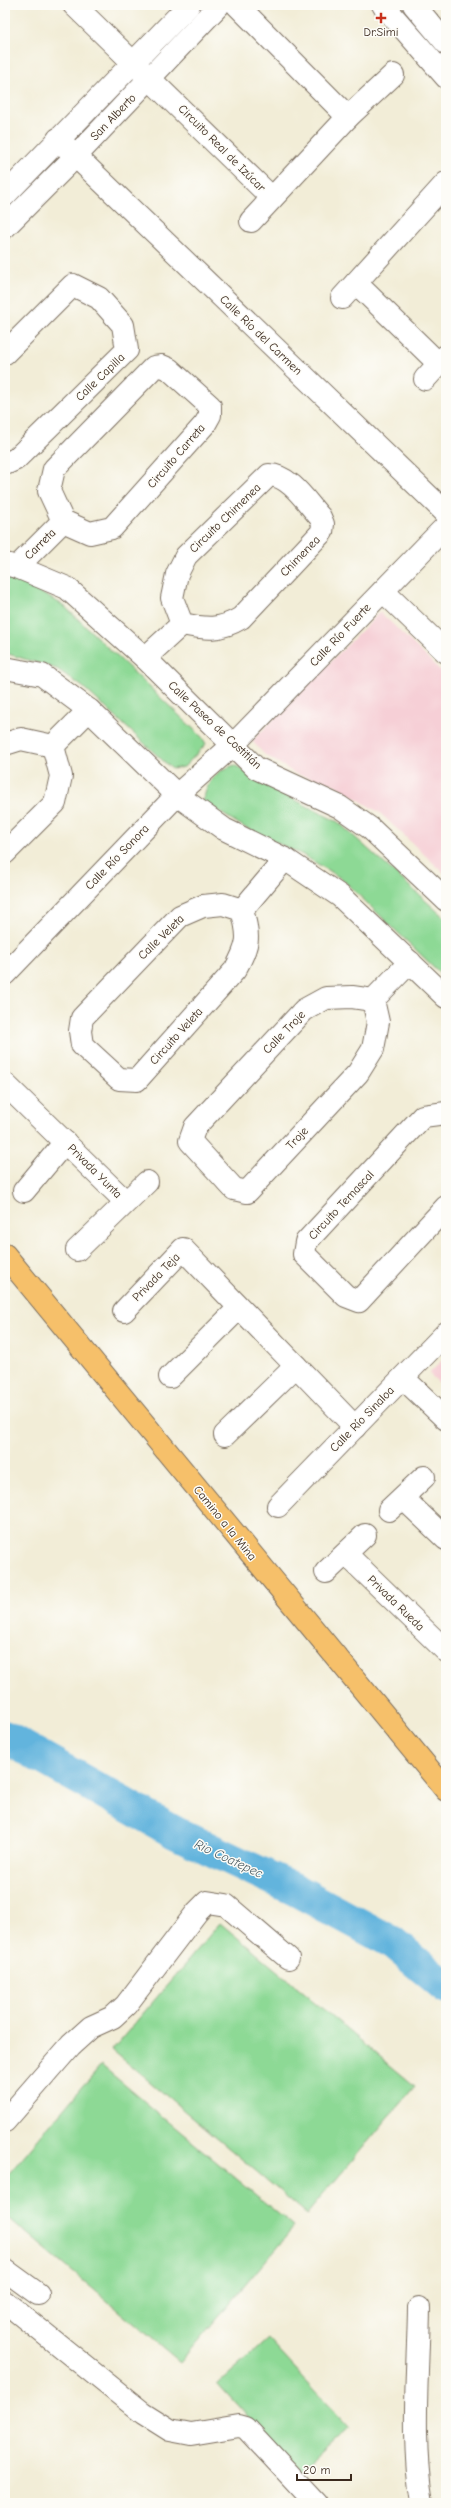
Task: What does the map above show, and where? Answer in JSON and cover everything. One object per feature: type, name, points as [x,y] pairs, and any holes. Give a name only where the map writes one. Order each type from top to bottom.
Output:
[{"type":"main road","name":"Camino a la Mina","points":[[5,1255],[446,1790]]},
{"type":"street","name":"Circuito Real de Izúcar","points":[[74,5],[151,78],[272,198],[348,117],[393,75]]},
{"type":"street","name":"San Alberto","points":[[5,194],[189,5]]},
{"type":"street","name":"San Alberto","points":[[5,228],[151,78],[219,5]]},
{"type":"street","points":[[237,5],[348,117]]},
{"type":"street","points":[[383,5],[446,77]]},
{"type":"street","points":[[414,5],[443,34]]},
{"type":"street","name":"Calle Río del Carmen","points":[[58,139],[446,513]]},
{"type":"street","points":[[437,366],[349,290],[446,183]]},
{"type":"street","points":[[252,220],[272,198]]},
{"type":"street","name":"Calle Capilla","points":[[5,353],[73,285],[99,298],[123,325],[127,350],[16,459],[5,464]]},
{"type":"street","name":"Circuito Carreta","points":[[154,367],[169,369],[210,406],[210,415],[205,424],[112,528],[90,533],[62,521],[49,491],[54,469],[154,367]]},
{"type":"street","name":"Circuito Chimenea","points":[[182,624],[172,598],[177,574],[186,556],[269,475],[277,475]]},
{"type":"street","name":"Chimenea","points":[[182,624],[205,629],[226,626],[241,618],[322,532],[323,524],[320,517],[286,480],[277,475]]},
{"type":"street","name":"Carreta","points":[[11,565],[62,521]]},
{"type":"street","name":"Calle Río Fuerte","points":[[233,745],[446,526]]},
{"type":"street","name":"Calle Paseo de Costitlán","points":[[11,565],[66,588],[146,658],[256,768],[340,807],[364,824],[446,900]]},
{"type":"street","points":[[383,591],[446,652]]},
{"type":"street","points":[[146,658],[182,624]]},
{"type":"street","points":[[5,668],[42,675],[89,710],[177,795],[224,829],[285,859],[340,896],[410,962],[444,991]]},
{"type":"street","points":[[53,746],[89,710]]},
{"type":"street","points":[[5,744],[21,738],[53,746]]},
{"type":"street","name":"Calle Río Sonora","points":[[5,974],[177,795],[233,745]]},
{"type":"street","points":[[5,853],[55,803],[61,776],[53,746]]},
{"type":"street","points":[[242,910],[285,859]]},
{"type":"street","name":"Calle Veleta","points":[[82,1018],[180,916],[203,906],[223,904],[242,910]]},
{"type":"street","name":"Circuito Veleta","points":[[82,1018],[80,1031],[82,1045],[120,1079],[137,1080],[235,970],[247,949],[247,927],[242,910]]},
{"type":"street","points":[[373,1000],[410,962]]},
{"type":"street","name":"Calle Troje","points":[[195,1127],[304,1010],[326,998],[352,997],[373,1000]]},
{"type":"street","name":"Troje","points":[[195,1127],[190,1141],[234,1189],[248,1192],[358,1073],[373,1049],[378,1022],[373,1000]]},
{"type":"street","name":"Privada Yunta","points":[[7,1090],[65,1142],[125,1201]]},
{"type":"street","name":"Circuito Temascal","points":[[446,1113],[423,1116],[306,1242],[304,1254],[346,1296],[358,1300],[446,1207]]},
{"type":"street","name":"Privada Yunta","points":[[24,1191],[65,1142]]},
{"type":"street","name":"Privada Yunta","points":[[77,1250],[125,1201],[147,1182]]},
{"type":"street","name":"Privada Teja","points":[[124,1311],[183,1249],[355,1427]]},
{"type":"street","points":[[170,1377],[239,1308]]},
{"type":"street","name":"Calle Río Sinaloa","points":[[278,1506],[446,1333]]},
{"type":"street","points":[[225,1435],[296,1366]]},
{"type":"street","points":[[403,1378],[446,1419]]},
{"type":"street","points":[[424,1477],[396,1504],[446,1539]]},
{"type":"street","points":[[326,1572],[365,1535]]},
{"type":"street","name":"Privada Rueda","points":[[346,1554],[446,1651]]},
{"type":"street","points":[[5,2121],[71,2045],[91,2027],[113,2017],[126,2005],[197,1912],[207,1902],[226,1906],[288,1958]]},
{"type":"street","points":[[5,2270],[38,2294]]},
{"type":"street","points":[[5,2302],[143,2413],[170,2430],[190,2434],[239,2426],[246,2428],[316,2503]]},
{"type":"street","points":[[419,2308],[417,2420],[418,2478],[422,2503]]},
{"type":"shaded area","points":[[380,612],[446,676],[446,875],[380,813],[333,784],[296,774],[264,754],[252,741]]},
{"type":"shaded area","points":[[446,1356],[446,1389],[429,1374]]},
{"type":"green space","points":[[5,577],[17,580],[63,605],[202,737],[206,744],[184,767],[172,769],[83,687],[57,669],[5,653]]},
{"type":"green space","points":[[235,765],[260,782],[338,822],[446,919],[446,967],[440,973],[342,879],[303,855],[244,827],[203,802],[207,788],[213,778],[222,770]]},
{"type":"green space","points":[[220,1923],[415,2086],[307,2214],[112,2050]]},
{"type":"green space","points":[[101,2065],[294,2227],[180,2362],[5,2215],[5,2178]]},
{"type":"green space","points":[[268,2339],[349,2427],[299,2473],[218,2384]]},
{"type":"waterway","name":"Rio Coatepec","points":[[5,1737],[176,1833],[294,1889],[392,1942],[446,1987]]},
{"type":"place","name":"Dr.Simi","points":[[381,18]]}]
